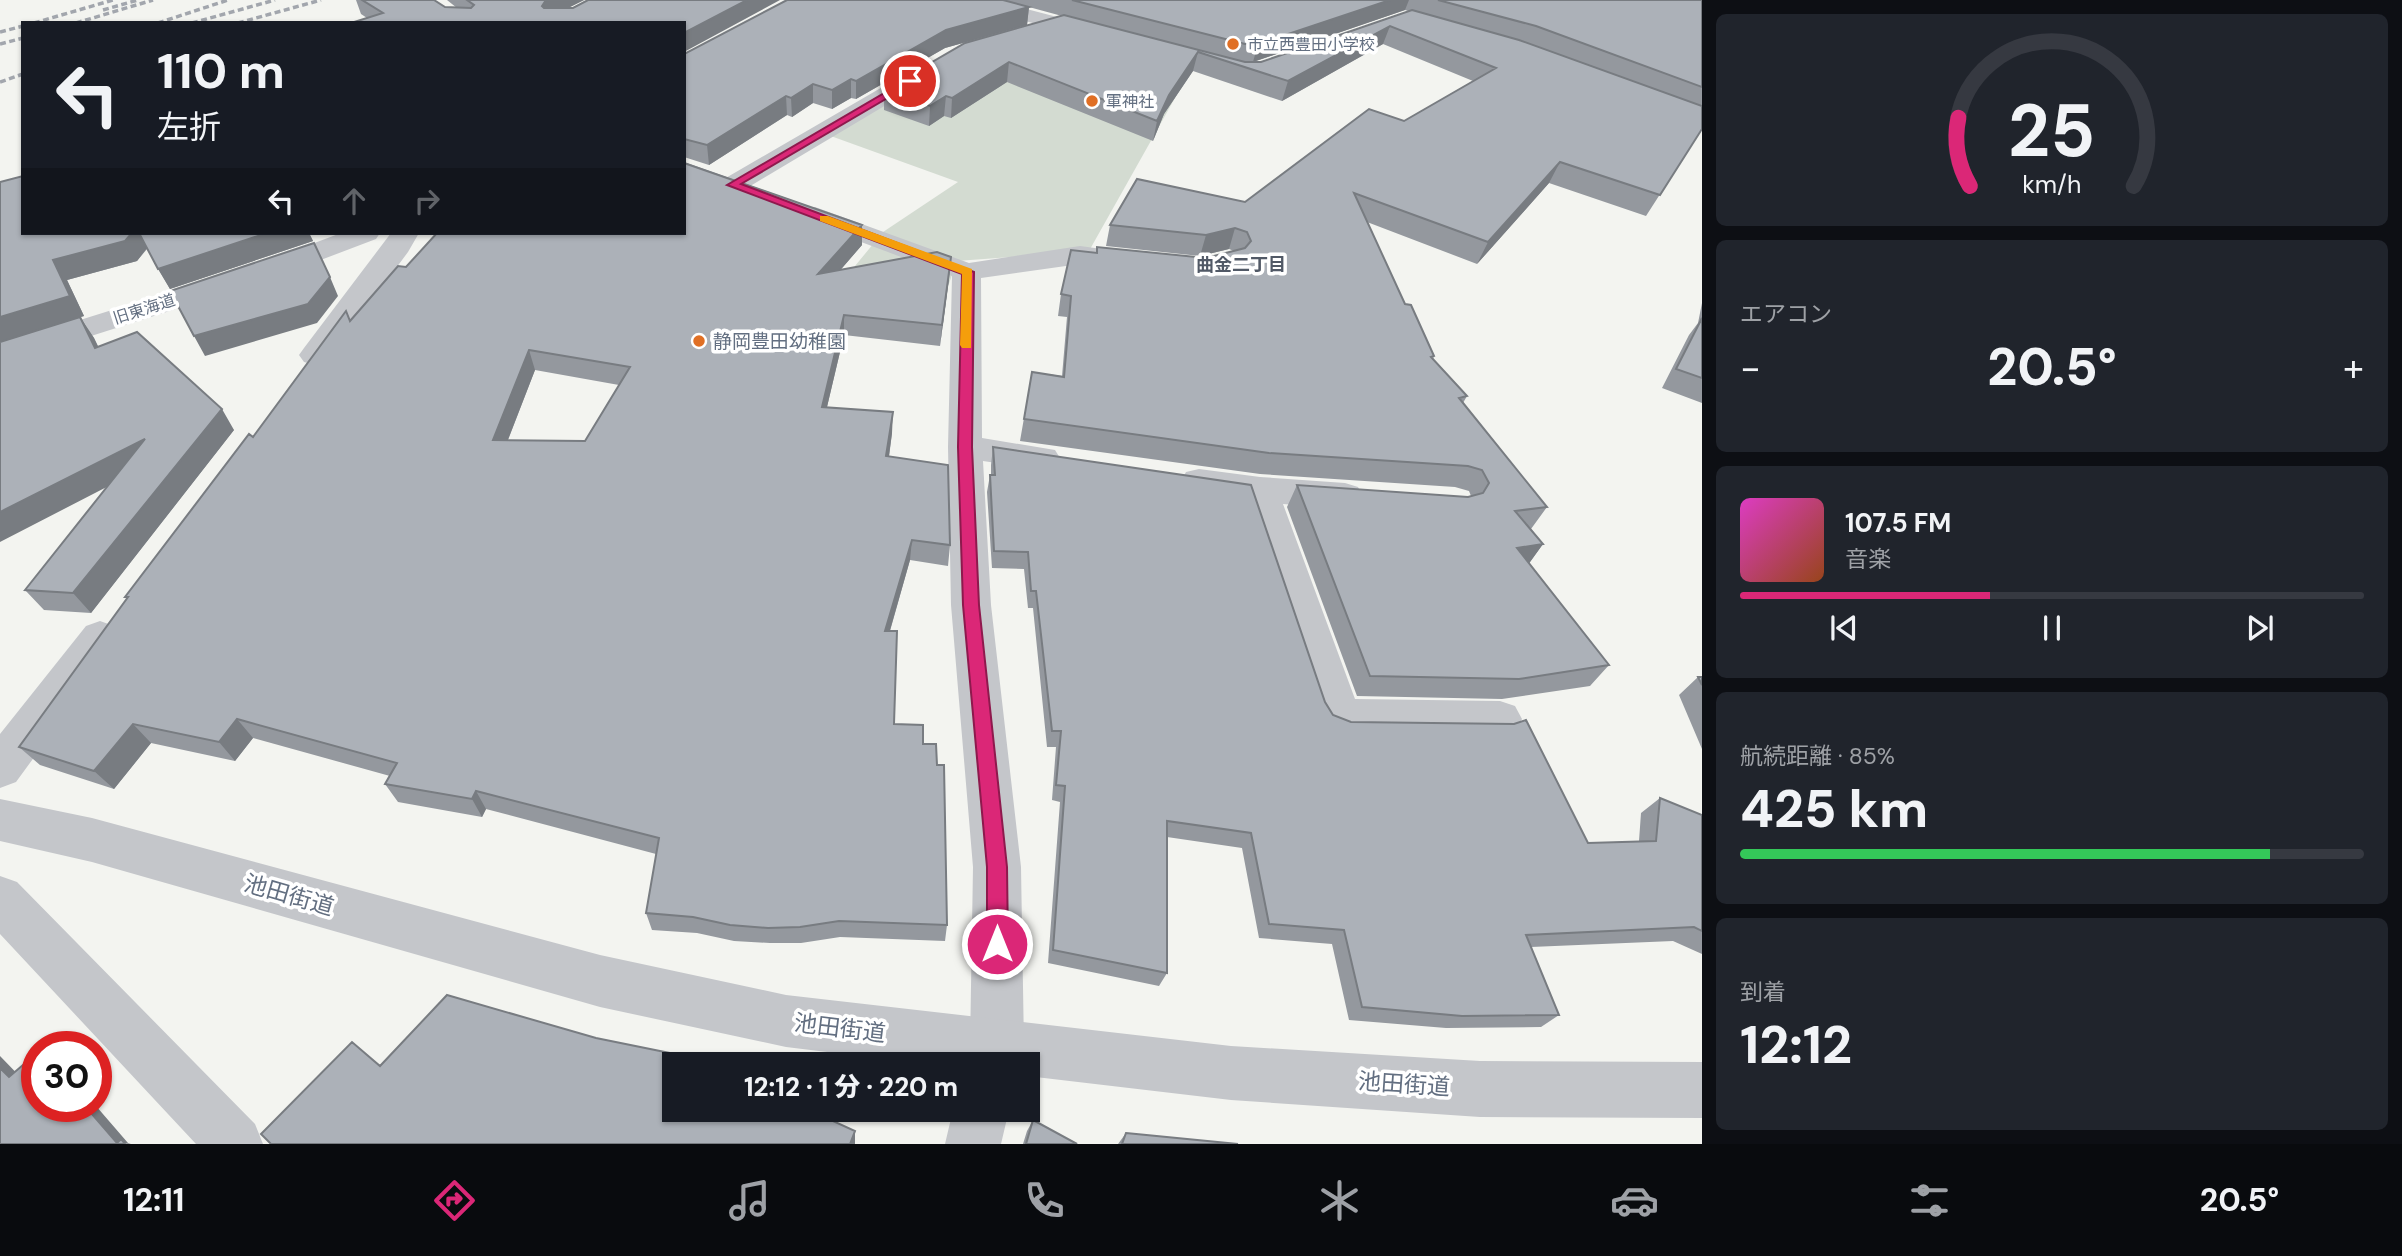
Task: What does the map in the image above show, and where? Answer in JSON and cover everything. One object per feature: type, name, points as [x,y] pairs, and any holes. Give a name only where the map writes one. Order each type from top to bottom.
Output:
[{"type":"street","points":[[969,0],[1111,38]]},
{"type":"street","points":[[1020,36],[1060,24]]},
{"type":"street","points":[[954,55],[721,180],[968,272],[1080,255],[1146,262]]},
{"type":"street","name":"旧東海道","points":[[0,355],[266,271],[361,235]]},
{"type":"street","points":[[296,379],[404,235]]},
{"type":"street","points":[[968,272],[965,447],[971,605],[997,867],[995,1052]]},
{"type":"street","points":[[965,447],[1072,463]]},
{"type":"street","points":[[1166,476],[1260,490],[1385,498]]},
{"type":"street","points":[[1260,490],[1340,717],[1500,719]]},
{"type":"street","points":[[0,768],[118,613]]},
{"type":"street","name":"池田街道","points":[[0,820],[92,840],[600,981],[786,1021],[971,1052]]},
{"type":"street","points":[[0,899],[235,1144]]},
{"type":"street","name":"池田街道","points":[[1040,1059],[1480,1089],[1702,1090]]},
{"type":"street","points":[[973,1144],[978,1122]]},
{"type":"shaded area","points":[[957,56],[1193,66],[1089,251],[957,261],[946,292],[841,283],[883,232],[958,182],[828,135]]},
{"type":"building","points":[[362,0],[434,0],[445,7],[471,8],[474,5],[467,0],[546,0],[542,6],[544,8],[573,8],[588,0],[747,0],[686,32],[686,21],[357,21],[383,13]]},
{"type":"building","points":[[787,0],[1003,0],[1029,7],[946,30],[856,81],[851,79],[832,90],[813,84],[791,98],[786,96],[707,145],[686,140],[686,53]]},
{"type":"building","points":[[1072,0],[1390,0],[1258,44],[1245,44]]},
{"type":"building","points":[[1438,0],[1702,0],[1702,87],[1536,26]]},
{"type":"building","points":[[1412,10],[1519,40],[1702,106],[1702,129],[1660,195],[1560,162],[1488,242],[1354,193],[1405,304],[1411,305],[1434,356],[1431,357],[1467,396],[1459,398],[1547,507],[1515,511],[1543,544],[1517,548],[1609,665],[1519,679],[1370,676],[1297,485],[1468,497],[1483,493],[1489,483],[1482,470],[1468,466],[1269,453],[1024,419],[1032,372],[1064,377],[1071,296],[1061,294],[1071,250],[1097,253],[1097,247],[1206,258],[1245,248],[1251,241],[1247,232],[1235,228],[1206,235],[1110,225],[1137,179],[1245,202],[1369,109],[1404,121],[1496,68],[1390,26],[1288,81],[1198,52],[1169,95],[1157,121],[1009,62],[952,98],[946,96],[930,106],[884,90],[965,43],[1064,15],[1245,62],[1261,62]]},
{"type":"building","points":[[686,164],[862,225],[818,274],[937,252],[951,257],[942,325],[844,315],[822,407],[893,412],[886,456],[948,465],[950,545],[912,540],[885,631],[897,631],[894,724],[923,725],[923,744],[936,744],[937,765],[944,765],[947,925],[839,921],[800,927],[768,928],[646,913],[659,838],[476,791],[472,799],[385,784],[397,763],[237,719],[219,742],[133,724],[94,771],[19,747],[128,597],[125,597],[249,434],[253,437],[346,311],[350,321],[398,266],[406,267],[435,235],[686,235]],"holes":[[[529,350],[630,367],[585,441],[493,440]]]},
{"type":"building","points":[[21,177],[21,235],[130,235],[125,241],[53,260],[70,296],[0,317],[0,182]]},
{"type":"building","points":[[140,235],[261,235],[158,269]]},
{"type":"building","points":[[314,243],[330,277],[308,304],[194,336],[170,291]]},
{"type":"building","points":[[80,317],[95,348],[137,332],[222,409],[73,593],[25,590],[145,439],[0,512],[0,342]]},
{"type":"building","points":[[1702,318],[1702,378],[1676,369]]},
{"type":"building","points":[[993,447],[1251,485],[1325,702],[1333,715],[1351,722],[1514,724],[1526,720],[1588,843],[1656,841],[1660,798],[1702,815],[1702,931],[1694,927],[1526,935],[1559,1015],[1462,1016],[1362,1007],[1344,930],[1269,924],[1251,833],[1167,821],[1167,973],[1053,950],[1065,786],[1056,785],[1061,731],[1052,731],[1036,591],[1031,591],[1028,552],[994,551],[990,475],[995,475]]},
{"type":"building","points":[[447,995],[596,1038],[665,1052],[662,1052],[662,1122],[835,1122],[855,1131],[850,1144],[271,1144],[261,1134],[352,1042],[380,1066]]},
{"type":"building","points":[[21,1067],[21,1122],[99,1122],[117,1143],[121,1139],[125,1144],[0,1144],[0,1068],[9,1077]]},
{"type":"building","points":[[1032,1122],[1037,1122],[1077,1144],[1026,1144]]},
{"type":"building","points":[[1126,1133],[1238,1144],[1122,1144]]},
{"type":"railway","points":[[41,21],[113,0]]},
{"type":"railway","points":[[103,10],[138,0]]},
{"type":"railway","points":[[83,21],[153,0]]},
{"type":"railway","points":[[164,21],[228,0]]},
{"type":"railway","points":[[199,21],[275,0]]},
{"type":"railway","points":[[245,21],[321,0]]},
{"type":"railway","points":[[0,32],[21,27]]},
{"type":"railway","points":[[0,44],[21,39]]},
{"type":"railway","points":[[0,82],[21,75]]},
{"type":"slow traffic","points":[[824,218],[968,272],[966,345]]},
{"type":"place","name":"市立西豊田小学校","points":[[1233,44]]},
{"type":"place","name":"軍神社","points":[[1092,101]]},
{"type":"place","name":"静岡豊田幼稚園","points":[[699,341]]},
{"type":"district","name":"曲金二丁目","points":[[1241,265]]},
{"type":"route","points":[[910,81],[733,185],[968,272],[965,447],[971,605],[997,867],[997,944]]}]
